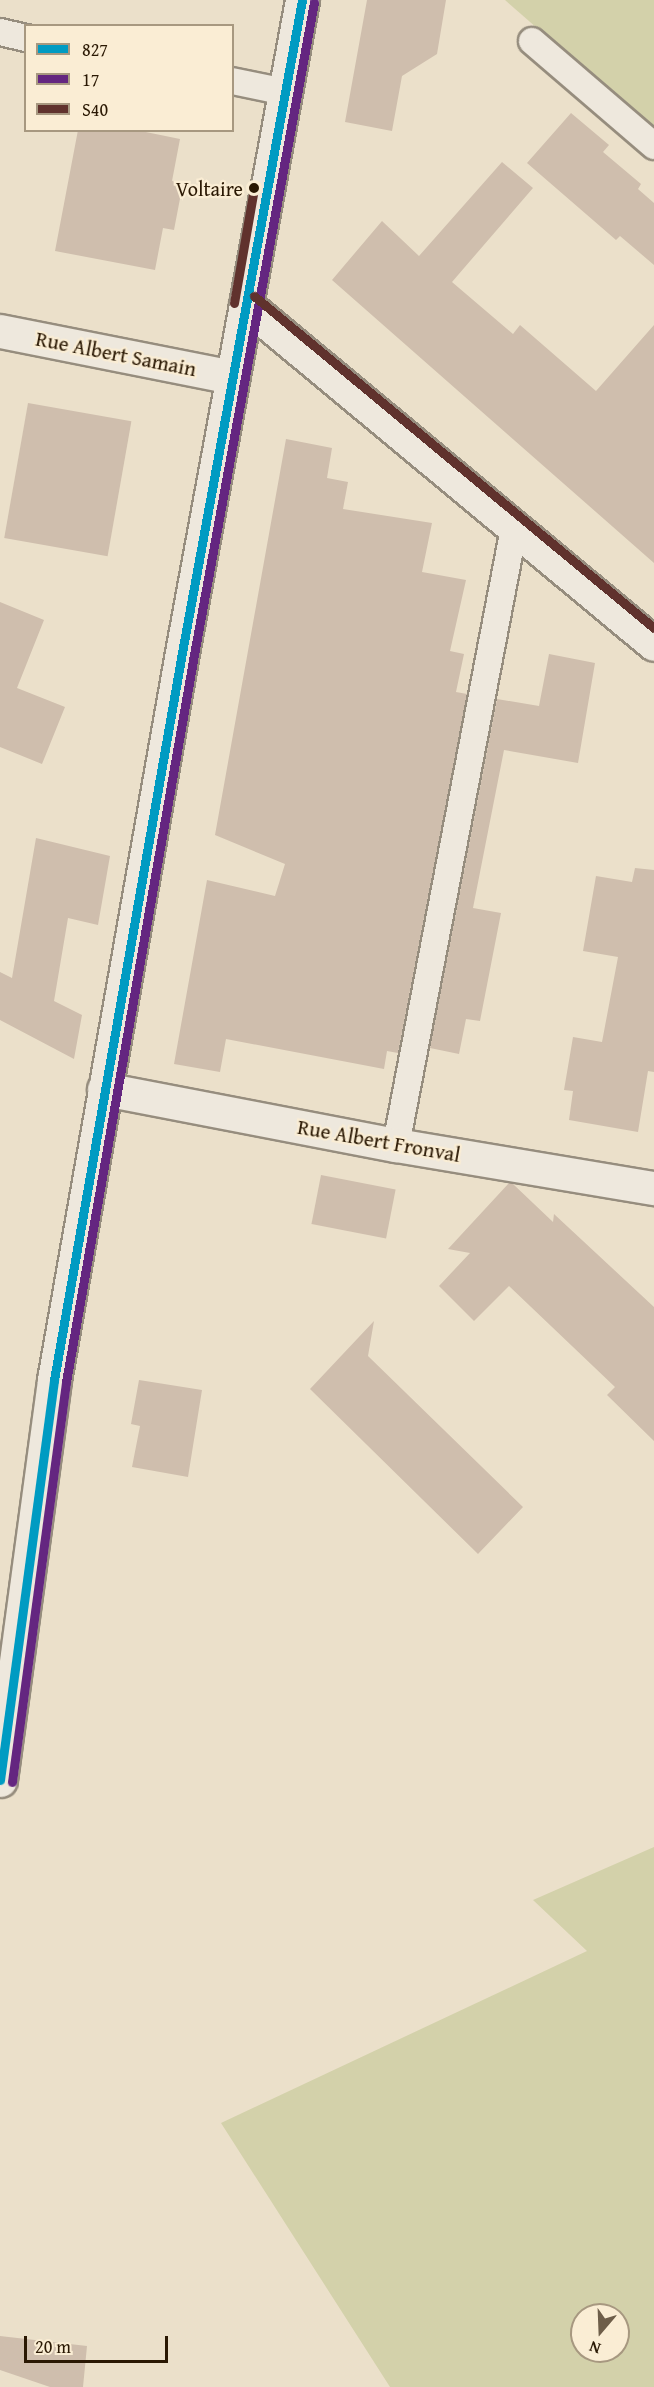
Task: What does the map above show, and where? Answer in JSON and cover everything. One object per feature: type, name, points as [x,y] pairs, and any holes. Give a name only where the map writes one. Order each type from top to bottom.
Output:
[{"type":"street","points":[[0,1779],[17,1639],[51,1401],[104,1089],[302,0]]},
{"type":"street","points":[[246,305],[654,644]]},
{"type":"street","name":"Rue Albert Samain","points":[[0,331],[232,377]]},
{"type":"street","name":"Rue Albert Fronval","points":[[104,1089],[396,1145],[654,1188]]},
{"type":"lane","points":[[0,32],[24,38]]},
{"type":"lane","points":[[532,41],[654,146]]},
{"type":"lane","points":[[234,81],[285,92]]},
{"type":"lane","points":[[396,1145],[514,528]]},
{"type":"shaded area","points":[[505,0],[654,0],[654,128],[545,35]]},
{"type":"shaded area","points":[[654,1847],[654,2387],[390,2387],[221,2123],[587,1951],[533,1900]]},
{"type":"building","points":[[367,0],[446,0],[437,54],[402,76],[392,131],[345,122]]},
{"type":"building","points":[[571,113],[609,145],[603,152],[641,184],[638,189],[654,203],[654,265],[620,236],[616,240],[527,163]]},
{"type":"building","points":[[78,132],[146,132],[180,139],[172,181],[183,183],[174,230],[163,228],[155,270],[55,251]]},
{"type":"building","points":[[502,162],[533,188],[452,282],[513,334],[520,325],[596,391],[654,325],[654,563],[332,280],[382,221],[419,256]]},
{"type":"building","points":[[28,403],[131,421],[108,556],[4,538]]},
{"type":"building","points":[[286,439],[332,448],[327,478],[348,482],[343,509],[432,523],[422,572],[466,580],[450,651],[464,654],[456,692],[467,694],[398,1053],[387,1051],[384,1069],[226,1039],[220,1072],[174,1064],[207,880],[275,896],[285,864],[215,835]]},
{"type":"building","points":[[0,602],[44,620],[17,688],[65,707],[42,764],[0,747]]},
{"type":"building","points":[[549,654],[595,663],[578,763],[504,750],[473,908],[501,913],[480,1021],[466,1019],[459,1054],[430,1048],[497,699],[539,706]]},
{"type":"building","points":[[36,838],[110,856],[98,925],[68,918],[54,1001],[82,1015],[74,1059],[0,1020],[0,972],[12,978]]},
{"type":"building","points":[[635,868],[654,870],[654,1072],[648,1071],[638,1132],[569,1120],[573,1091],[564,1090],[573,1037],[602,1042],[618,957],[583,951],[596,876],[632,882]]},
{"type":"building","points":[[321,1175],[396,1190],[386,1239],[311,1224]]},
{"type":"building","points":[[509,1183],[513,1184],[553,1222],[554,1214],[654,1307],[654,1441],[607,1395],[615,1387],[509,1286],[474,1321],[439,1286],[470,1253],[448,1249]]},
{"type":"building","points":[[374,1321],[368,1356],[523,1507],[478,1554],[310,1389]]},
{"type":"building","points":[[139,1380],[202,1390],[188,1477],[132,1467],[140,1426],[131,1424]]},
{"type":"building","points":[[0,2336],[87,2346],[83,2387],[50,2387],[0,2370]]},
{"type":"transit line","name":"827","points":[[0,1780],[54,1380],[181,658],[302,0]]},
{"type":"transit line","name":"17","points":[[12,1782],[66,1382],[193,660],[314,2]]},
{"type":"transit line","name":"S40","points":[[234,303],[254,188]]},
{"type":"transit line","name":"S40","points":[[254,296],[654,628]]},
{"type":"place","name":"Voltaire","points":[[254,188]]}]
